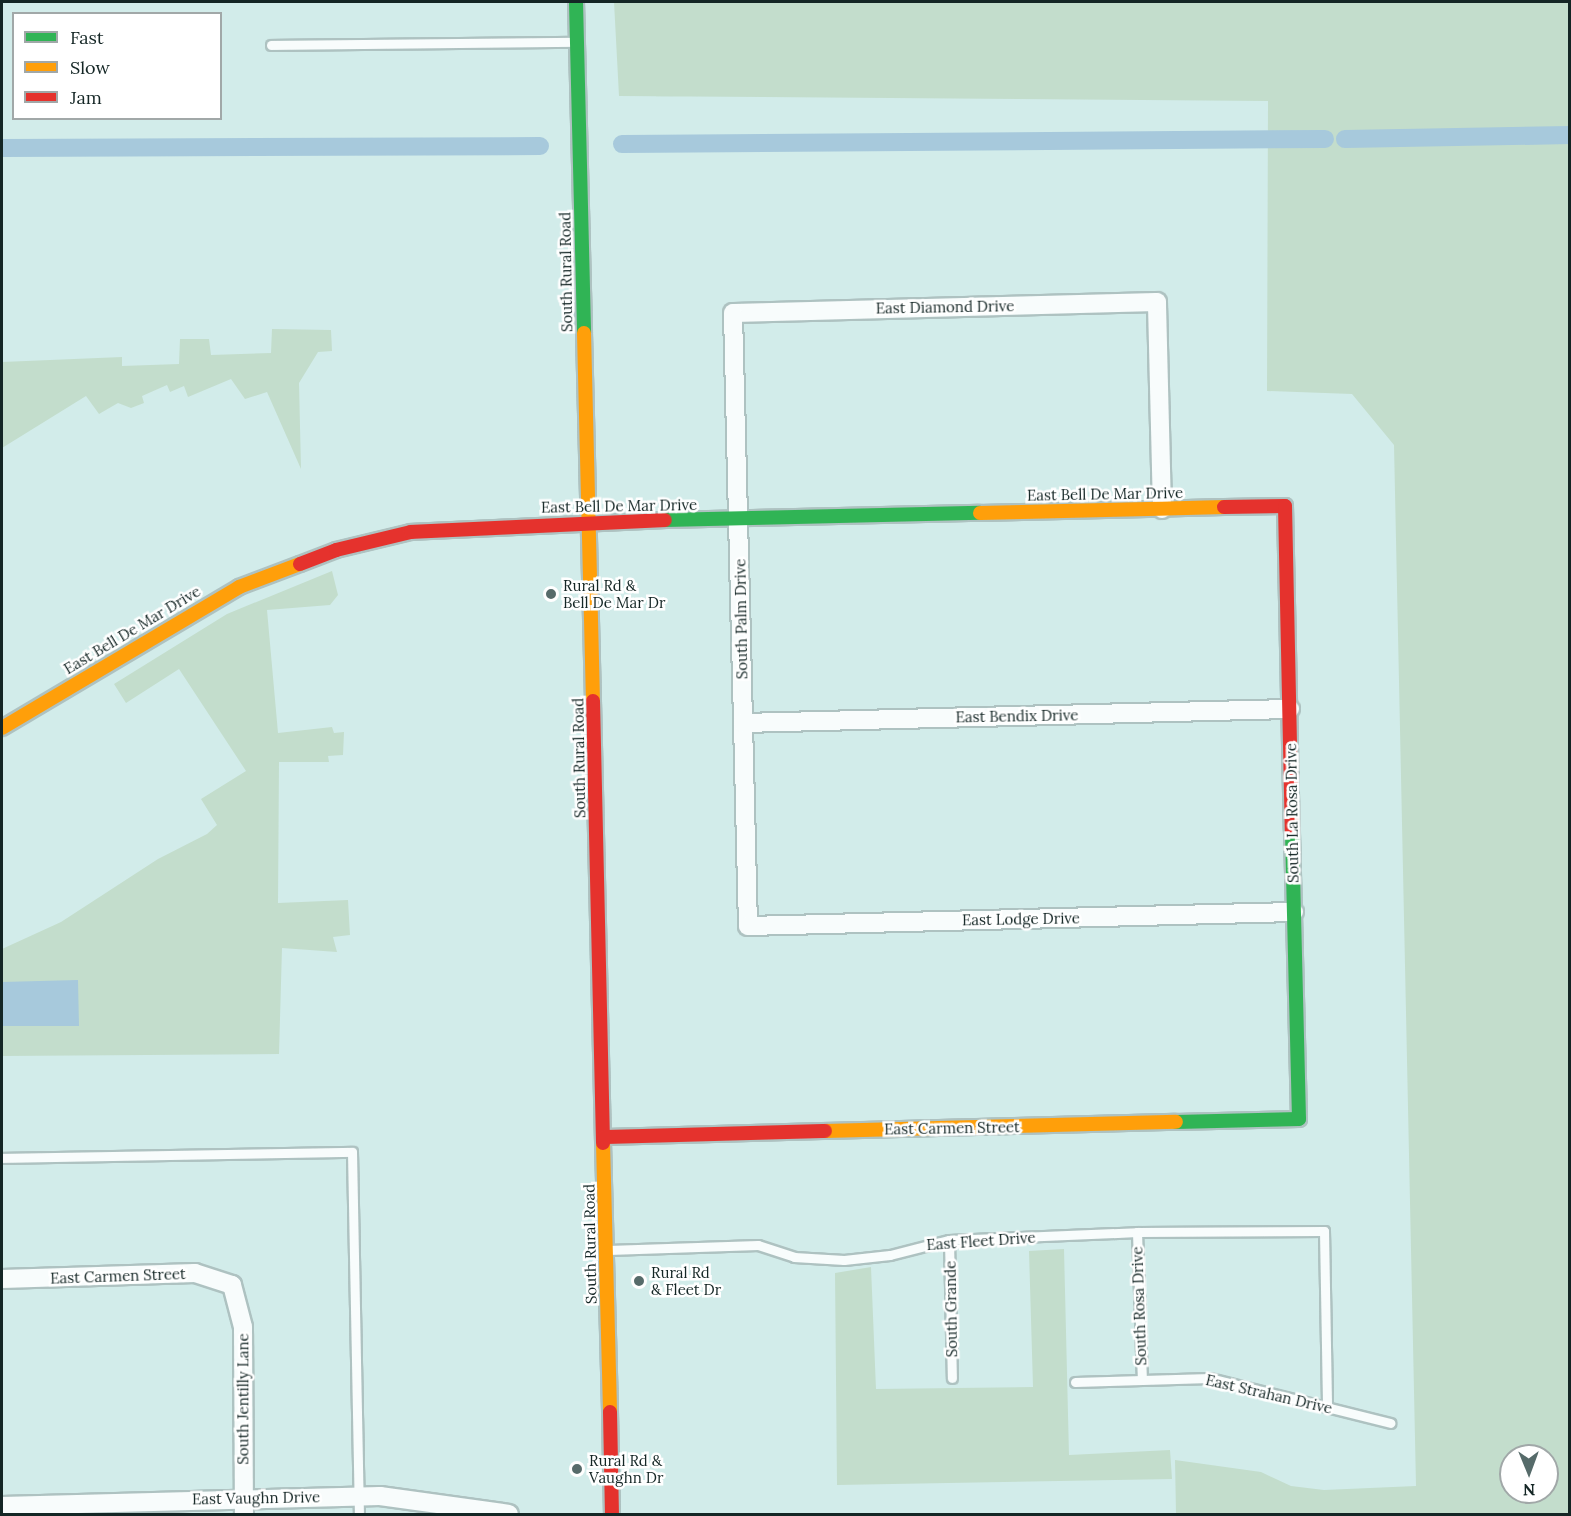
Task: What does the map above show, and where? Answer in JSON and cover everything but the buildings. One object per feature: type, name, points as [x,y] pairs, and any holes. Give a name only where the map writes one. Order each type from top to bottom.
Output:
[{"type":"street","name":"South Rural Road","points":[[576,2],[612,1515]]},
{"type":"street","name":"East Diamond Drive","points":[[733,313],[1157,302],[1162,509]]},
{"type":"street","name":"South Palm Drive","points":[[733,313],[748,926]]},
{"type":"street","name":"East Bell De Mar Drive","points":[[2,728],[239,586],[336,550],[411,532],[451,528],[589,523],[1285,506]]},
{"type":"street","name":"South La Rosa Drive","points":[[1285,506],[1299,1119]]},
{"type":"street","name":"East Bendix Drive","points":[[743,723],[1290,709]]},
{"type":"street","name":"East Lodge Drive","points":[[748,926],[1294,912]]},
{"type":"street","name":"East Carmen Street","points":[[604,1137],[1299,1119]]},
{"type":"street","name":"East Carmen Street","points":[[2,1280],[195,1273],[232,1285]]},
{"type":"street","name":"South Jentilly Lane","points":[[232,1285],[243,1327],[244,1506]]},
{"type":"street","name":"East Vaughn Drive","points":[[2,1506],[31,1510],[359,1505],[432,1501],[509,1515]]},
{"type":"lane","points":[[271,45],[577,42]]},
{"type":"lane","points":[[2,1158],[352,1152],[359,1505]]},
{"type":"lane","name":"East Fleet Drive","points":[[606,1250],[758,1245],[794,1257],[844,1260],[890,1255],[950,1240],[1137,1232],[1324,1231],[1327,1407]]},
{"type":"lane","name":"South Rosa Drive","points":[[1137,1232],[1142,1379]]},
{"type":"lane","name":"South Grande","points":[[950,1240],[952,1378]]},
{"type":"lane","name":"East Strahan Drive","points":[[1075,1382],[1210,1378],[1390,1422]]},
{"type":"green space","points":[[614,2],[1569,2],[1569,1514],[1176,1514],[1175,1460],[1261,1472],[1291,1486],[1324,1490],[1416,1486],[1394,445],[1352,394],[1267,391],[1268,101],[619,96]]},
{"type":"green space","points":[[272,329],[331,330],[332,351],[318,352],[299,383],[301,469],[267,392],[245,399],[231,379],[188,397],[184,386],[170,392],[167,385],[142,396],[144,403],[131,408],[118,403],[99,414],[86,396],[2,448],[2,362],[122,357],[122,366],[179,364],[180,339],[209,339],[211,355],[271,353]]},
{"type":"green space","points":[[332,571],[338,595],[330,605],[267,610],[278,733],[332,727],[334,733],[344,732],[343,755],[328,756],[329,762],[279,762],[278,903],[348,900],[350,935],[333,937],[337,952],[282,948],[279,1054],[2,1056],[2,949],[61,922],[158,859],[207,834],[217,825],[201,799],[246,771],[179,669],[126,703],[114,684],[227,614]]},
{"type":"green space","points":[[1064,1249],[1069,1455],[1170,1450],[1172,1479],[837,1485],[835,1273],[871,1267],[876,1389],[1033,1387],[1029,1251]]},
{"type":"water","points":[[78,980],[79,1026],[2,1026],[2,982]]},
{"type":"waterway","points":[[1345,139],[1570,135]]},
{"type":"waterway","points":[[622,144],[1325,139]]},
{"type":"waterway","points":[[2,148],[540,146]]},
{"type":"traffic: fast","points":[[576,2],[584,333]]},
{"type":"traffic: fast","points":[[665,520],[980,513]]},
{"type":"traffic: fast","points":[[1176,1122],[1299,1119],[1292,831]]},
{"type":"traffic: slow","points":[[584,333],[593,701]]},
{"type":"traffic: slow","points":[[980,513],[1224,507]]},
{"type":"traffic: slow","points":[[2,728],[239,587],[300,564]]},
{"type":"traffic: slow","points":[[825,1131],[1176,1122]]},
{"type":"traffic: slow","points":[[603,1143],[610,1412]]},
{"type":"traffic: jam","points":[[1224,507],[1285,506],[1292,831]]},
{"type":"traffic: jam","points":[[300,564],[336,550],[411,532],[665,520]]},
{"type":"traffic: jam","points":[[593,701],[603,1143]]},
{"type":"traffic: jam","points":[[604,1137],[825,1131]]},
{"type":"traffic: jam","points":[[610,1412],[612,1514]]},
{"type":"place","name":"Rural Rd & Bell De Mar Dr","points":[[551,594]]},
{"type":"place","name":"Rural Rd & Fleet Dr","points":[[639,1281]]},
{"type":"place","name":"Rural Rd & Vaughn Dr","points":[[577,1469]]}]
